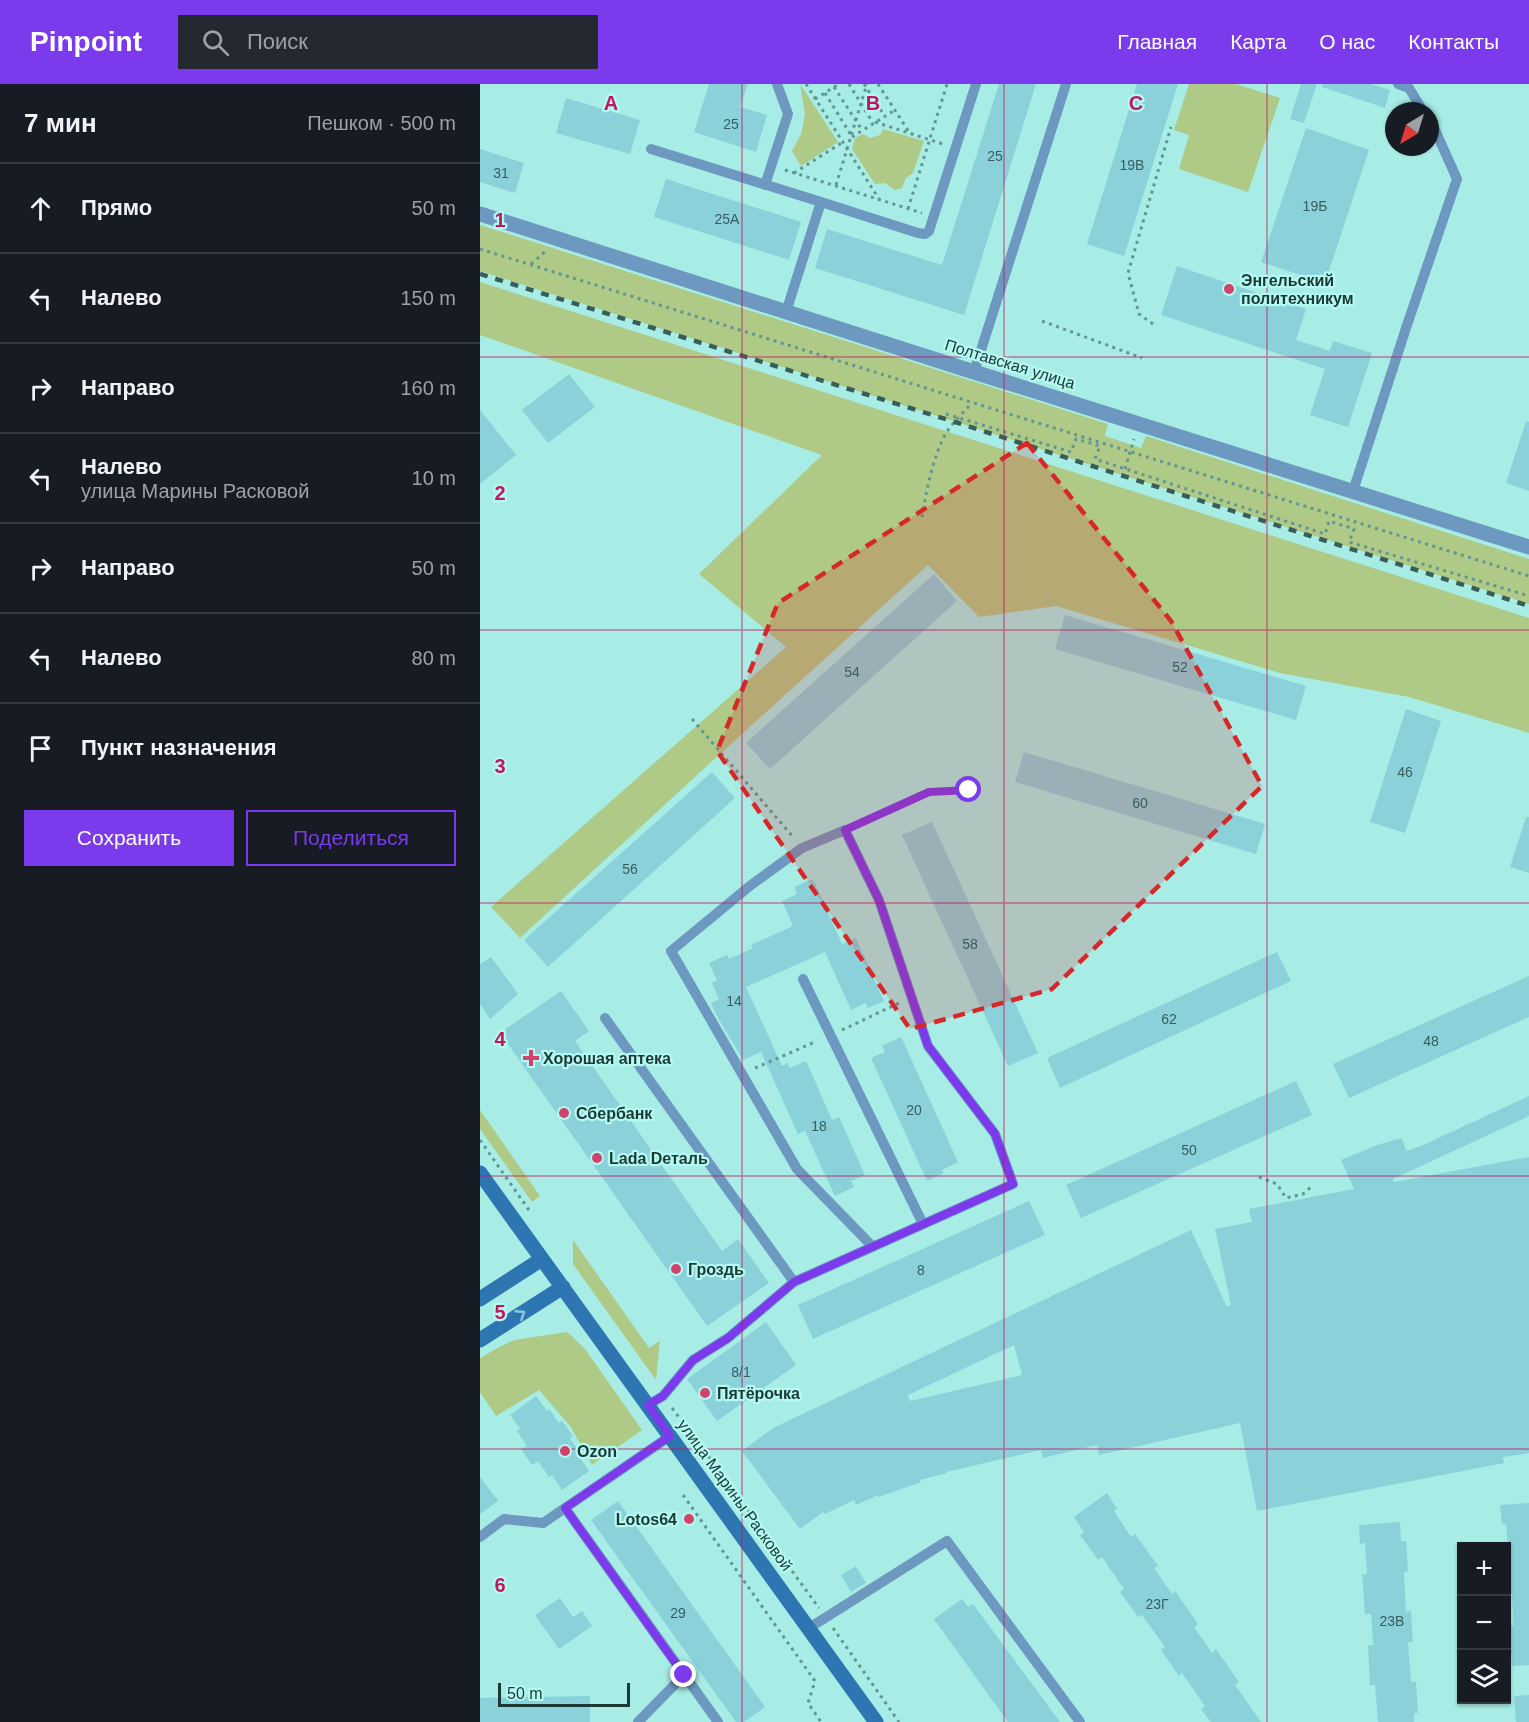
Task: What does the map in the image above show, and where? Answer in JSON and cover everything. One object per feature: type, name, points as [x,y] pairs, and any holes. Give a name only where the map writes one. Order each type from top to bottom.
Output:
[{"type":"main road","name":"улица Марины Расковой","points":[[480,1173],[876,1722]]},
{"type":"main road","points":[[480,1299],[542,1259]]},
{"type":"main road","points":[[480,1340],[563,1287]]},
{"type":"street","name":"Полтавская улица","points":[[480,214],[1529,547]]},
{"type":"lane","points":[[765,184],[788,114],[777,84]]},
{"type":"lane","points":[[651,149],[925,234],[930,231],[935,218],[976,84]]},
{"type":"lane","points":[[974,372],[1066,84]]},
{"type":"lane","points":[[1398,84],[1409,88],[1418,102]]},
{"type":"lane","points":[[1353,491],[1457,179],[1439,139]]},
{"type":"lane","points":[[786,312],[821,202]]},
{"type":"lane","points":[[648,1405],[663,1396],[693,1360],[728,1338],[794,1282],[1013,1184],[995,1134],[928,1046],[879,900],[845,830],[802,848],[751,885],[671,951],[797,1170],[873,1246]]},
{"type":"lane","points":[[804,978],[923,1224]]},
{"type":"lane","points":[[605,1018],[794,1282]]},
{"type":"lane","points":[[480,1537],[504,1519],[543,1523],[670,1436]]},
{"type":"lane","points":[[565,1508],[718,1722]]},
{"type":"lane","points":[[809,1628],[947,1541],[1080,1722]]},
{"type":"lane","points":[[638,1722],[684,1675]]},
{"type":"path","points":[[806,84],[880,200]]},
{"type":"path","points":[[849,84],[874,123],[956,148]]},
{"type":"path","points":[[878,84],[910,134]]},
{"type":"path","points":[[908,209],[947,84]]},
{"type":"path","points":[[815,99],[836,85],[862,130]]},
{"type":"path","points":[[835,186],[866,85]]},
{"type":"path","points":[[866,85],[885,116]]},
{"type":"path","points":[[825,93],[851,136]]},
{"type":"path","points":[[851,136],[895,110]]},
{"type":"path","points":[[1153,324],[1139,314],[1128,273],[1171,127]]},
{"type":"path","points":[[794,173],[843,142]]},
{"type":"path","points":[[771,166],[935,218]]},
{"type":"path","points":[[480,249],[1529,576]]},
{"type":"path","points":[[1042,321],[1142,358]]},
{"type":"path","points":[[922,517],[929,479],[944,437],[972,403]]},
{"type":"path","points":[[946,414],[1071,452],[1076,439],[1100,446],[1095,459],[1325,534],[1329,521],[1354,529],[1349,542],[1529,596]]},
{"type":"path","points":[[1125,469],[1130,452]]},
{"type":"path","points":[[692,719],[802,848]]},
{"type":"path","points":[[845,830],[929,792],[969,790]]},
{"type":"path","points":[[480,1140],[536,1220]]},
{"type":"path","points":[[1259,1177],[1277,1184],[1286,1198],[1303,1194],[1311,1187]]},
{"type":"path","points":[[663,1396],[704,1449],[900,1722]]},
{"type":"path","points":[[683,1495],[815,1681],[808,1703],[821,1722]]},
{"type":"highlighted area","points":[[1027,443],[1171,621],[1262,786],[1052,989],[910,1029],[717,751],[778,603]]},
{"type":"green space","points":[[800,84],[838,142],[801,166],[792,151],[801,134],[805,114]]},
{"type":"green space","points":[[1189,84],[1236,84],[1280,98],[1248,192],[1179,169],[1189,135],[1174,130]]},
{"type":"green space","points":[[883,129],[924,141],[913,173],[906,178],[902,188],[895,190],[885,183],[875,184],[852,149],[855,138],[863,134],[870,138],[880,135]]},
{"type":"green space","points":[[480,225],[1108,424],[1105,436],[1141,448],[1146,436],[1529,559],[1529,604],[480,271]]},
{"type":"green space","points":[[480,282],[1529,618],[1529,733],[1409,697],[1280,673],[1056,606],[979,617],[928,565],[520,938],[491,907],[786,647],[699,574],[822,455],[480,335]]},
{"type":"green space","points":[[480,1110],[540,1196],[532,1202],[480,1129]]},
{"type":"green space","points":[[573,1240],[649,1348],[660,1341],[656,1380],[573,1264]]},
{"type":"green space","points":[[567,1332],[585,1349],[642,1430],[592,1465],[570,1426],[539,1390],[496,1416],[480,1392],[480,1358],[514,1340]]},
{"type":"building","points":[[709,84],[748,84],[740,107],[767,115],[756,152],[694,132]]},
{"type":"building","points":[[999,84],[1036,84],[964,315],[815,268],[827,229],[942,265]]},
{"type":"building","points":[[1137,84],[1178,84],[1124,256],[1087,244]]},
{"type":"building","points":[[1301,84],[1317,84],[1304,123],[1290,119]]},
{"type":"building","points":[[1322,84],[1371,84],[1390,90],[1385,108],[1322,87]]},
{"type":"building","points":[[566,98],[640,120],[630,154],[556,133]]},
{"type":"building","points":[[1306,128],[1369,150],[1325,283],[1261,262]]},
{"type":"building","points":[[480,149],[524,163],[515,193],[480,182]]},
{"type":"building","points":[[666,179],[801,222],[789,260],[654,217]]},
{"type":"building","points":[[1177,266],[1306,309],[1296,340],[1330,351],[1333,341],[1372,353],[1348,427],[1310,415],[1325,369],[1161,315]]},
{"type":"building","points":[[569,374],[595,407],[548,443],[522,410]]},
{"type":"building","points":[[480,410],[516,455],[480,484]]},
{"type":"building","points":[[1526,421],[1529,422],[1529,491],[1506,483]]},
{"type":"building","points":[[934,574],[957,601],[770,769],[746,743]]},
{"type":"building","points":[[1065,615],[1306,686],[1296,720],[1055,649]]},
{"type":"building","points":[[1406,709],[1441,721],[1405,833],[1370,822]]},
{"type":"building","points":[[1024,752],[1265,824],[1256,854],[1015,782]]},
{"type":"building","points":[[712,772],[735,798],[548,967],[524,940]]},
{"type":"building","points":[[1526,817],[1529,817],[1529,873],[1510,867]]},
{"type":"building","points":[[932,822],[1038,1053],[1008,1066],[902,835]]},
{"type":"building","points":[[813,879],[842,944],[856,938],[884,1001],[868,1008],[865,1003],[851,1010],[825,952],[746,987],[782,1066],[787,1063],[790,1068],[806,1061],[832,1120],[839,1117],[865,1175],[851,1181],[854,1187],[835,1196],[805,1131],[798,1134],[761,1052],[743,1060],[711,1003],[719,999],[712,983],[717,980],[709,963],[727,955],[729,959],[753,948],[751,945],[793,926],[782,901],[797,894],[794,887]]},
{"type":"building","points":[[1277,952],[1291,981],[1060,1088],[1047,1058]]},
{"type":"building","points":[[491,957],[518,994],[490,1019],[480,1004],[480,964]]},
{"type":"building","points":[[1529,976],[1529,1017],[1349,1098],[1333,1064]]},
{"type":"building","points":[[561,991],[589,1031],[575,1041],[722,1251],[738,1239],[769,1283],[707,1326],[500,1033]]},
{"type":"building","points":[[901,1037],[958,1162],[942,1170],[944,1173],[927,1181],[871,1058],[885,1052],[882,1046]]},
{"type":"building","points":[[1296,1081],[1312,1115],[1081,1218],[1066,1185]]},
{"type":"building","points":[[1529,1096],[1529,1116],[1393,1179],[1394,1182],[1529,1157],[1529,1453],[1503,1457],[1504,1463],[1257,1511],[1240,1423],[1099,1455],[1097,1445],[1043,1458],[1041,1450],[946,1472],[879,1497],[878,1495],[856,1505],[854,1500],[825,1514],[823,1512],[800,1529],[742,1451],[773,1428],[1191,1230],[1227,1307],[1231,1305],[1215,1229],[1252,1222],[1249,1209],[1354,1189],[1341,1160],[1377,1145],[1402,1138],[1406,1151]],"holes":[[[1014,1345],[1022,1375],[910,1401],[908,1395]]]},
{"type":"building","points":[[1029,1201],[1045,1235],[813,1339],[798,1305]]},
{"type":"building","points":[[766,1322],[796,1365],[717,1421],[687,1379]]},
{"type":"building","points":[[536,1396],[559,1423],[562,1421],[573,1436],[570,1438],[589,1471],[562,1490],[552,1475],[549,1477],[538,1461],[532,1465],[521,1449],[527,1446],[517,1431],[520,1429],[510,1415]]},
{"type":"building","points":[[480,1477],[498,1501],[480,1514]]},
{"type":"building","points":[[1107,1493],[1117,1509],[1114,1511],[1131,1537],[1135,1534],[1158,1566],[1154,1568],[1172,1594],[1175,1591],[1198,1624],[1194,1627],[1212,1653],[1216,1649],[1239,1682],[1235,1685],[1261,1722],[1211,1722],[1201,1709],[1205,1706],[1182,1673],[1179,1676],[1161,1650],[1165,1647],[1142,1615],[1138,1617],[1120,1592],[1124,1589],[1102,1557],[1098,1560],[1080,1535],[1084,1532],[1074,1517]]},
{"type":"building","points":[[618,1501],[765,1707],[744,1722],[736,1722],[591,1520]]},
{"type":"building","points":[[1529,1503],[1529,1665],[1512,1666],[1511,1626],[1514,1625],[1511,1594],[1511,1542],[1508,1542],[1506,1524],[1502,1524],[1500,1505]]},
{"type":"building","points":[[1400,1522],[1401,1541],[1406,1541],[1408,1571],[1404,1572],[1406,1612],[1411,1611],[1413,1642],[1408,1642],[1411,1682],[1416,1682],[1418,1713],[1414,1713],[1414,1722],[1378,1722],[1375,1685],[1370,1685],[1368,1645],[1373,1645],[1371,1614],[1365,1614],[1362,1575],[1367,1574],[1365,1543],[1360,1544],[1359,1525]]},
{"type":"building","points":[[856,1566],[866,1583],[851,1592],[841,1575]]},
{"type":"building","points":[[560,1598],[573,1617],[582,1611],[592,1626],[559,1649],[535,1615]]},
{"type":"building","points":[[962,1599],[968,1607],[973,1604],[1060,1722],[1008,1722],[934,1619]]},
{"type":"building","points":[[1529,1695],[1529,1722],[1516,1722],[1514,1696]]},
{"type":"building","points":[[590,1696],[590,1722],[480,1722],[480,1698]]},
{"type":"railway","points":[[480,274],[955,422],[1529,606]]},
{"type":"place","name":"Энгельский политехникум","points":[[1229,289]]},
{"type":"place","name":"Хорошая аптека","points":[[531,1058]]},
{"type":"place","name":"Сбербанк","points":[[564,1113]]},
{"type":"place","name":"Lada Dеталь","points":[[597,1158]]},
{"type":"place","name":"Гроздь","points":[[676,1269]]},
{"type":"place","name":"Пятёрочка","points":[[705,1393]]},
{"type":"place","name":"Ozon","points":[[565,1451]]},
{"type":"place","name":"Lotos64","points":[[689,1519]]},
{"type":"route","points":[[684,1675],[565,1508],[670,1436],[648,1405],[663,1396],[693,1360],[728,1338],[794,1282],[1013,1184],[995,1134],[928,1046],[879,900],[845,830],[929,792],[969,790]]}]
